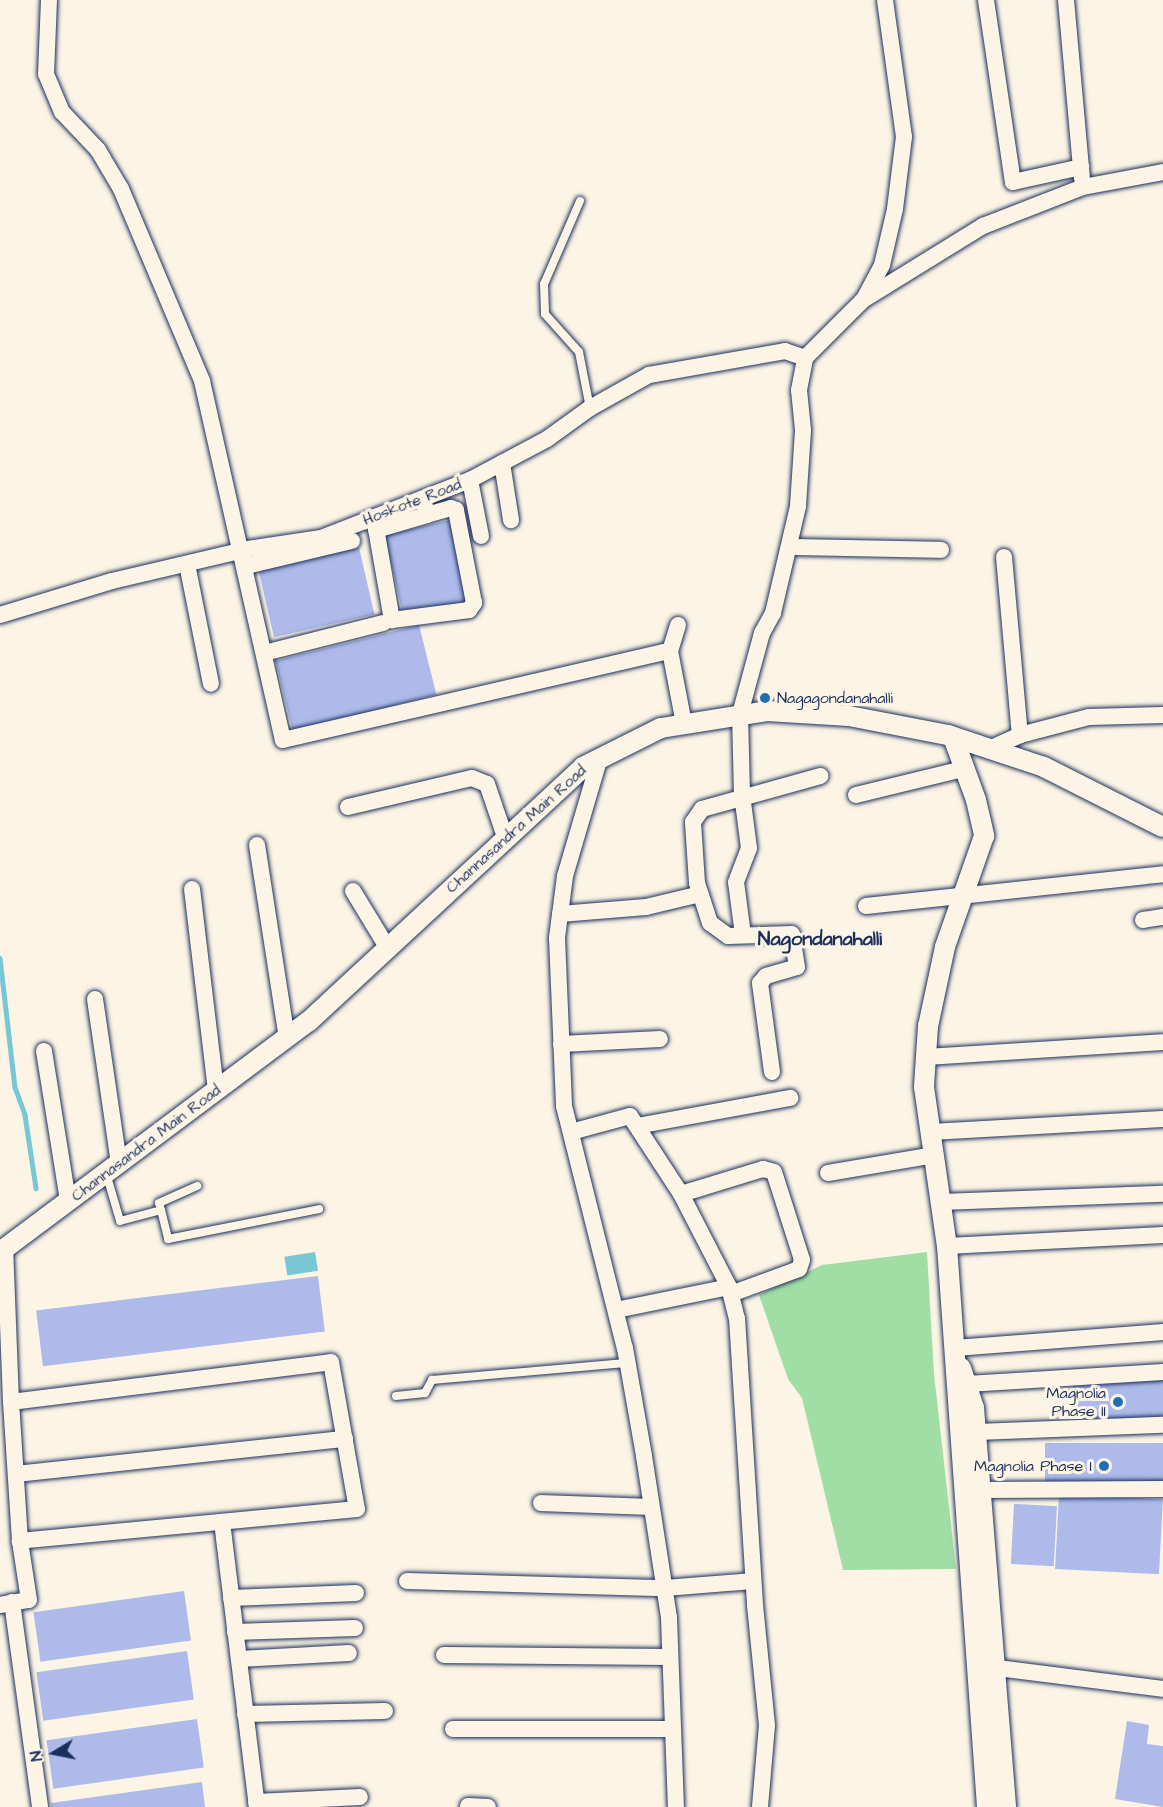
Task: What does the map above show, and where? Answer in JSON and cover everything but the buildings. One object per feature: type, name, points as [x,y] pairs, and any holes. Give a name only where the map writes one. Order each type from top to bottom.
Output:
[{"type":"street","points":[[49,0],[46,74],[62,112],[98,150],[121,189],[202,381],[245,558],[283,740],[670,651]]},
{"type":"street","points":[[863,300],[882,265],[895,209],[904,137],[885,0]]},
{"type":"street","points":[[986,0],[1013,182],[1081,166]]},
{"type":"street","points":[[1066,0],[1083,188]]},
{"type":"street","points":[[743,935],[735,887],[749,851],[742,795],[740,714],[790,548],[798,506],[803,430],[799,390],[805,358],[863,300],[983,226],[1083,188],[1163,172]]},
{"type":"street","name":"Hoskote Road","points":[[0,615],[111,581],[187,564],[245,558],[375,523],[423,498],[470,480],[548,439],[590,408],[650,375],[774,352],[784,351],[805,358]]},
{"type":"street","points":[[502,463],[511,520]]},
{"type":"street","points":[[470,480],[481,536]]},
{"type":"street","points":[[423,498],[427,515]]},
{"type":"street","points":[[452,508],[456,510],[474,603],[470,610],[393,620],[375,523],[427,515],[452,508]]},
{"type":"street","points":[[245,558],[352,541]]},
{"type":"street","points":[[790,548],[941,550]]},
{"type":"street","points":[[1004,557],[1020,735]]},
{"type":"street","points":[[187,564],[211,684]]},
{"type":"street","points":[[264,653],[383,623]]},
{"type":"street","points":[[678,625],[670,651],[684,724]]},
{"type":"street","name":"Channasandra Main Road","points":[[3,1250],[287,1038],[583,767],[661,728],[766,711],[849,716],[953,737],[1044,767],[1163,827]]},
{"type":"street","points":[[989,749],[1020,735],[1089,717],[1163,715]]},
{"type":"street","points":[[953,737],[976,800],[984,836],[945,947],[928,1026],[924,1087],[947,1246],[955,1348],[956,1409],[985,1666],[1006,1807]]},
{"type":"street","points":[[600,757],[565,876],[557,938],[564,1106],[628,1363],[665,1588],[676,1807]]},
{"type":"street","points":[[856,795],[963,769]]},
{"type":"street","points":[[772,1072],[760,983],[766,976],[797,967],[792,934],[787,931],[743,935],[718,932],[710,922],[700,894],[694,849],[696,814],[742,795],[820,776]]},
{"type":"street","points":[[348,807],[472,778],[487,784],[505,837]]},
{"type":"street","points":[[257,845],[287,1038]]},
{"type":"street","points":[[866,906],[964,898],[1163,874]]},
{"type":"street","points":[[192,889],[216,1090]]},
{"type":"street","points":[[353,891],[387,947]]},
{"type":"street","points":[[560,914],[646,907],[700,894]]},
{"type":"street","points":[[1143,920],[1163,917]]},
{"type":"street","points":[[95,999],[113,1168]]},
{"type":"street","points":[[561,1044],[660,1039]]},
{"type":"street","points":[[926,1057],[1163,1042]]},
{"type":"street","points":[[44,1051],[68,1201]]},
{"type":"street","points":[[637,1126],[790,1098]]},
{"type":"street","points":[[571,1132],[630,1116],[681,1194],[730,1291],[737,1318],[753,1581],[767,1725],[760,1807]]},
{"type":"street","points":[[930,1132],[1163,1119]]},
{"type":"street","points":[[828,1173],[934,1155]]},
{"type":"street","points":[[616,1310],[730,1291],[799,1269],[802,1260],[774,1172],[763,1169],[681,1194]]},
{"type":"street","points":[[940,1202],[1163,1194]]},
{"type":"street","points":[[947,1246],[1163,1235]]},
{"type":"street","points":[[3,1250],[20,1541],[29,1600],[6,1604],[40,1807]]},
{"type":"street","points":[[955,1348],[1163,1332]]},
{"type":"street","points":[[955,1348],[967,1384],[977,1435],[982,1490],[987,1807]]},
{"type":"street","points":[[11,1402],[332,1362],[357,1509],[20,1541]]},
{"type":"street","points":[[967,1384],[1163,1372]]},
{"type":"street","points":[[977,1435],[1163,1425]]},
{"type":"street","points":[[977,1435],[1163,1434]]},
{"type":"street","points":[[16,1474],[345,1439]]},
{"type":"street","points":[[982,1490],[1163,1489]]},
{"type":"street","points":[[541,1503],[651,1507]]},
{"type":"street","points":[[222,1522],[256,1804],[360,1797]]},
{"type":"street","points":[[407,1581],[665,1588],[753,1581]]},
{"type":"street","points":[[231,1598],[356,1593]]},
{"type":"street","points":[[235,1632],[355,1628]]},
{"type":"street","points":[[239,1659],[349,1653]]},
{"type":"street","points":[[444,1655],[669,1657]]},
{"type":"street","points":[[985,1666],[1163,1689]]},
{"type":"street","points":[[245,1714],[385,1711]]},
{"type":"street","points":[[453,1729],[671,1729]]},
{"type":"street","points":[[468,1806],[488,1807]]},
{"type":"lane","points":[[580,201],[544,284],[544,294],[545,314],[579,352],[590,408]]},
{"type":"lane","points":[[113,1168],[120,1221],[160,1210]]},
{"type":"lane","points":[[197,1186],[159,1203],[168,1239],[319,1209]]},
{"type":"lane","points":[[396,1396],[425,1393],[432,1380],[628,1363]]},
{"type":"green space","points":[[927,1252],[934,1374],[956,1569],[843,1570],[802,1398],[788,1379],[759,1295],[822,1265]]},
{"type":"water","points":[[315,1252],[318,1271],[287,1276],[284,1257]]},
{"type":"waterway","points":[[0,958],[15,1087],[25,1115],[36,1188]]},
{"type":"place","name":"Nagagondanahalli","points":[[765,698]]},
{"type":"place","name":"Magnolia Phase II","points":[[1118,1402]]},
{"type":"place","name":"Magnolia Phase I","points":[[1104,1466]]},
{"type":"district","name":"Nagondanahalli","points":[[820,939]]}]
